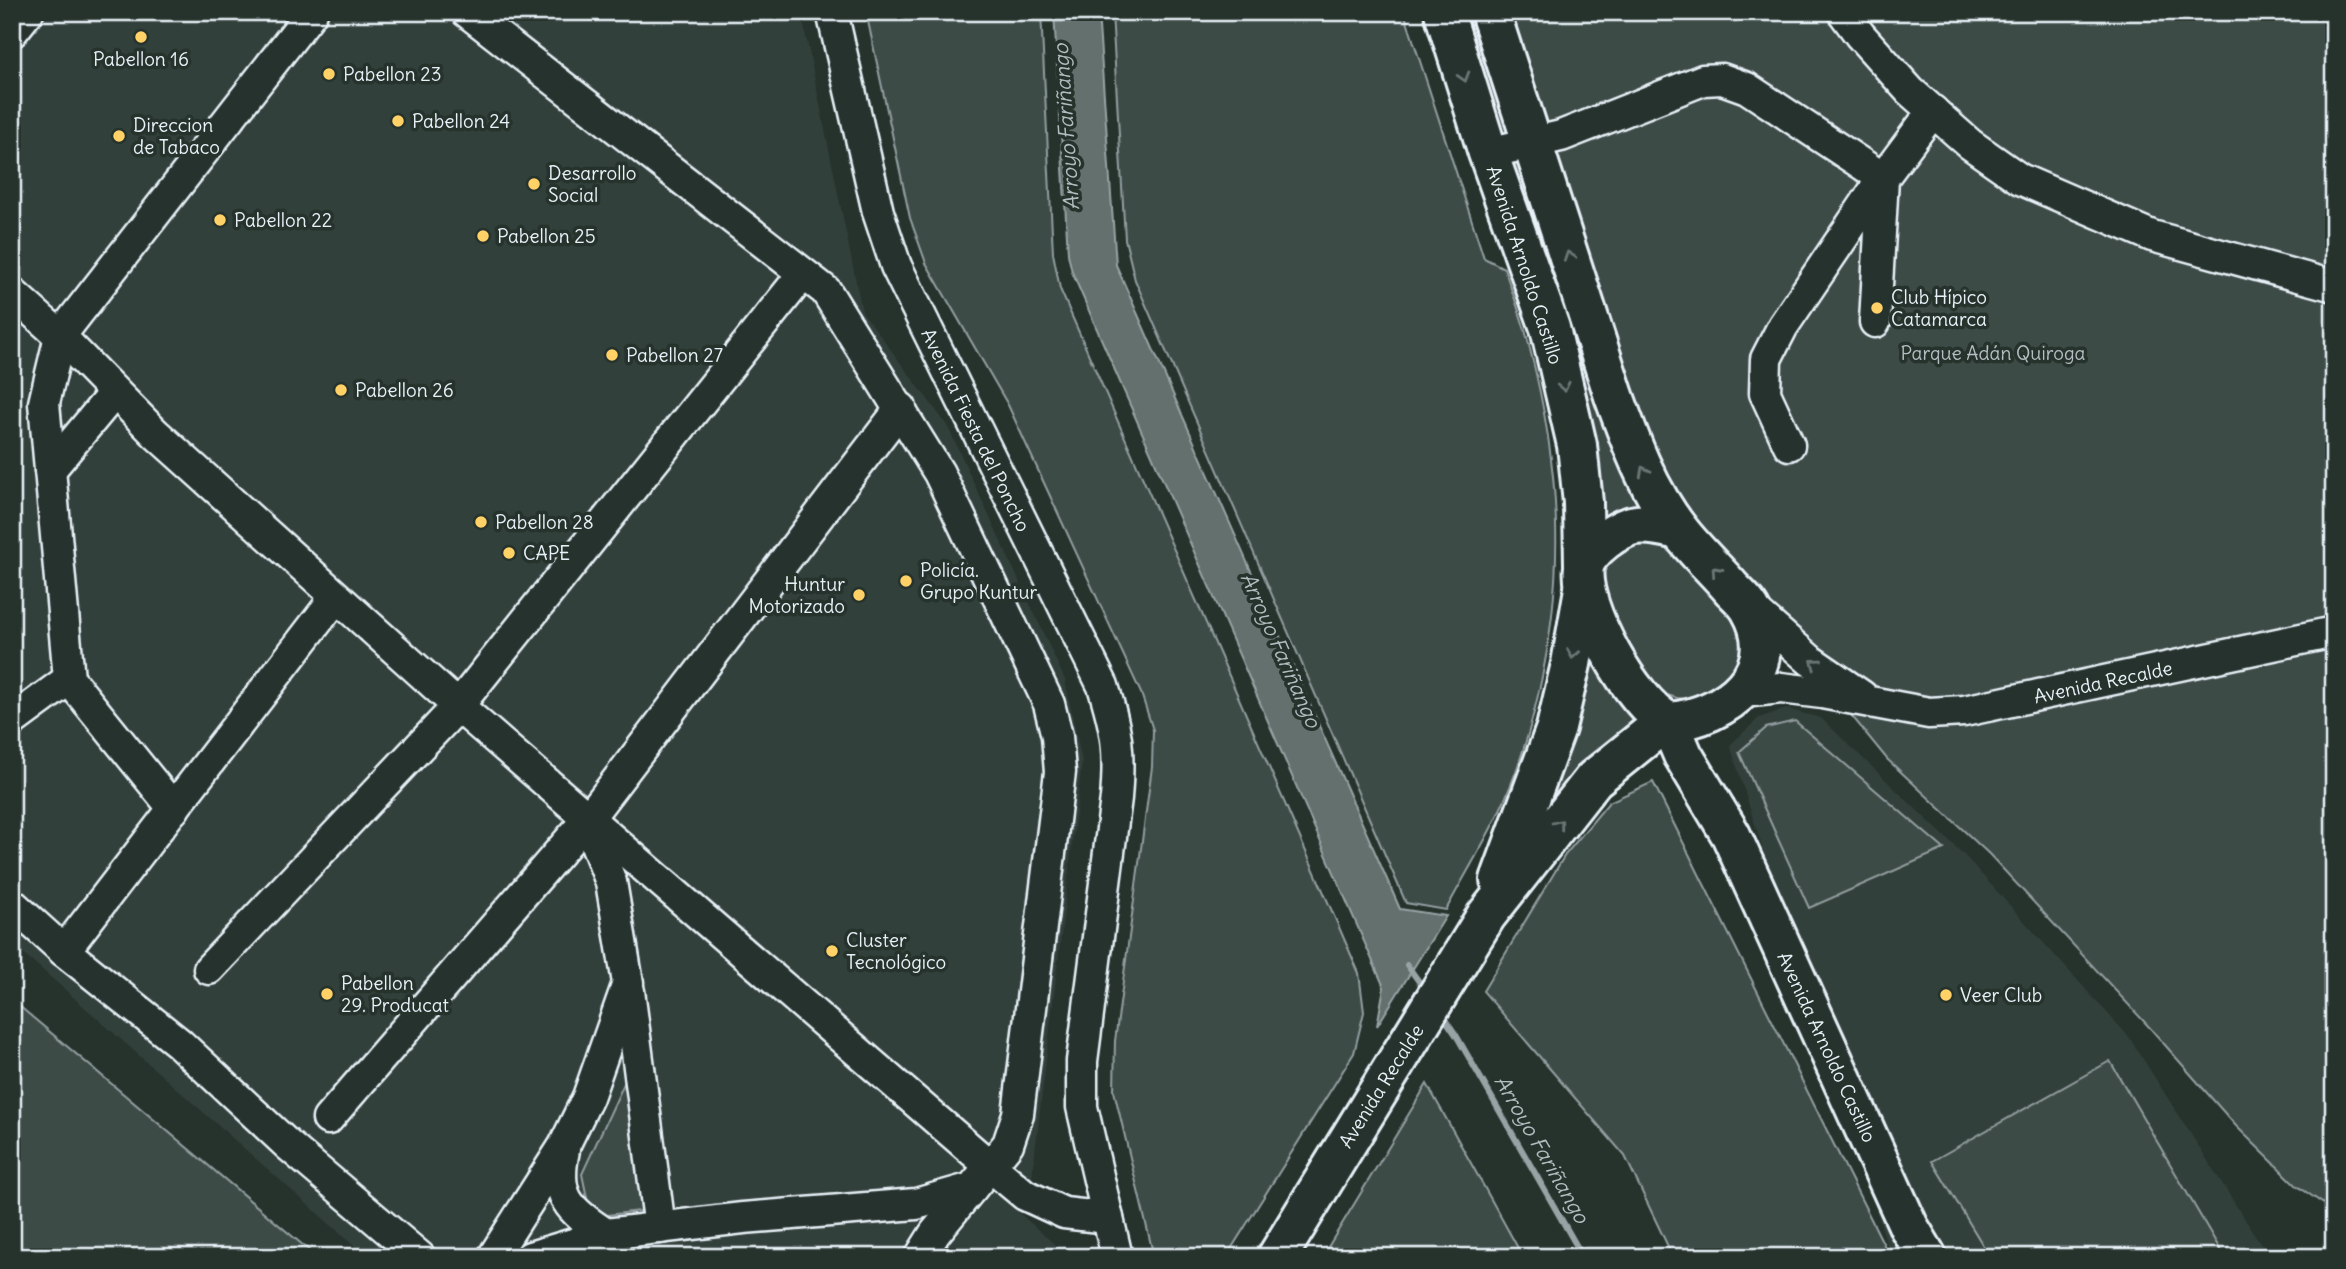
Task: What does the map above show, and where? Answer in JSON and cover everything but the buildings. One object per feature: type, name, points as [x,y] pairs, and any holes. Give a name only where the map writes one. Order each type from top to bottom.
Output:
[{"type":"main road","name":"Avenida Arnoldo Castillo","points":[[1444,12],[1488,153],[1550,328],[1574,432],[1583,503],[1584,576]]},
{"type":"main road","points":[[1490,12],[1636,457],[1679,530],[1749,607],[1760,637],[1759,656],[1754,673],[1732,700],[1696,718],[1667,722],[1646,706],[1624,676],[1601,632],[1584,576],[1598,545],[1615,533],[1635,525],[1657,525],[1679,530]]},
{"type":"main road","name":"Avenida Recalde","points":[[1486,916],[1556,728],[1571,664],[1584,576]]},
{"type":"main road","name":"Avenida Arnoldo Castillo","points":[[1731,835],[1711,746],[1732,700]]},
{"type":"main road","name":"Avenida Arnoldo Castillo","points":[[1667,722],[1683,755],[1731,835],[1909,1227],[1927,1257]]},
{"type":"main road","name":"Avenida Recalde","points":[[1277,1257],[1486,916],[1594,779],[1667,722]]},
{"type":"street","points":[[12,32],[28,12]]},
{"type":"street","points":[[174,809],[69,679],[44,403],[60,336],[312,12]]},
{"type":"street","points":[[467,12],[826,291],[939,473],[1049,704],[1057,736],[1060,772],[1017,1114],[1008,1144],[935,1233],[920,1257]]},
{"type":"street","name":"Avenida Fiesta del Poncho","points":[[832,12],[878,212],[897,266],[1103,686],[1115,726],[1119,760],[1116,798],[1082,1061],[1082,1107],[1117,1257]]},
{"type":"street","points":[[1843,12],[1910,91],[1970,145],[2020,179],[2152,236],[2334,286]]},
{"type":"street","points":[[1488,153],[1561,135],[1703,80],[1722,79],[1747,88],[1883,178]]},
{"type":"street","points":[[1788,445],[1765,393],[1766,359],[1783,326],[1883,178],[1933,111]]},
{"type":"street","points":[[1875,323],[1883,178]]},
{"type":"street","points":[[209,969],[458,706],[803,274]]},
{"type":"street","points":[[12,293],[60,336],[155,433],[981,1177],[1064,1213],[1108,1218]]},
{"type":"street","points":[[50,470],[114,393]]},
{"type":"street","points":[[328,1119],[587,820],[901,408]]},
{"type":"street","points":[[64,951],[336,597]]},
{"type":"street","name":"Avenida Recalde","points":[[1749,607],[1811,661],[1870,702]]},
{"type":"street","name":"Avenida Recalde","points":[[1732,700],[1781,688],[1929,713],[1964,711],[2334,632]]},
{"type":"street","points":[[12,721],[69,679]]},
{"type":"street","points":[[587,820],[611,882],[628,983],[660,1227]]},
{"type":"street","points":[[12,904],[64,951],[178,1043],[288,1145],[420,1257]]},
{"type":"street","points":[[493,1257],[564,1146],[588,1097],[628,983]]},
{"type":"street","points":[[564,1146],[559,1172],[565,1197],[578,1216],[606,1234]]},
{"type":"street","points":[[530,1257],[606,1234],[743,1218],[916,1204],[981,1177]]},
{"type":"shaded area","name":"CAPE","points":[[12,12],[801,12],[862,311],[947,425],[1065,680],[1082,762],[1032,1177],[1018,1212],[1069,1257],[367,1257],[12,943]]},
{"type":"shaded area","points":[[1786,709],[1821,718],[1964,855],[2129,1037],[2269,1257],[1891,1257],[1730,745],[1759,718]]},
{"type":"green space","points":[[866,12],[1041,12],[1053,253],[1060,289],[1359,973],[1364,1012],[1354,1053],[1226,1257],[1154,1257],[1114,1091],[1115,1041],[1152,767],[1153,730],[1141,693],[1008,405],[926,263],[910,218]]},
{"type":"green space","points":[[1112,12],[1404,12],[1484,258],[1504,268],[1528,339],[1548,435],[1556,520],[1553,604],[1539,691],[1517,768],[1493,825],[1446,910],[1406,903],[1135,280],[1125,239]]},
{"type":"green space","points":[[1459,12],[1480,12],[1517,128],[1500,134]]},
{"type":"green space","name":"Parque Adán Quiroga","points":[[1504,12],[2334,12],[2334,1211],[2296,1185],[2236,1126],[2151,1029],[1989,854],[1887,759],[1664,486]]},
{"type":"green space","points":[[1526,157],[1648,506],[1599,530],[1509,163]]},
{"type":"green space","points":[[1657,538],[1703,574],[1748,638],[1738,674],[1694,700],[1664,694],[1650,684],[1625,645],[1600,581],[1605,567],[1625,544]]},
{"type":"green space","points":[[1590,636],[1646,724],[1531,840]]},
{"type":"green space","points":[[1795,721],[1944,849],[1809,908],[1739,752],[1766,728]]},
{"type":"green space","points":[[1653,782],[1890,1257],[1673,1257],[1625,1156],[1483,991],[1565,855],[1609,802]]},
{"type":"green space","points":[[12,1000],[317,1257],[12,1257]]},
{"type":"green space","points":[[2110,1061],[2221,1251],[2210,1257],[1990,1257],[1932,1161]]},
{"type":"green space","points":[[626,1079],[648,1210],[591,1217],[582,1174]]},
{"type":"green space","points":[[1427,1084],[1523,1257],[1322,1257]]},
{"type":"water","points":[[1054,12],[1098,12],[1116,265],[1400,909],[1446,916],[1377,1026],[1384,987],[1072,272],[1068,254]]},
{"type":"waterway","name":"Arroyo Fariñango","points":[[1407,965],[1425,990]]},
{"type":"waterway","name":"Arroyo Fariñango","points":[[1441,1013],[1583,1257]]},
{"type":"place","name":"Pabellon 16","points":[[141,37]]},
{"type":"place","name":"Pabellon 23","points":[[329,74]]},
{"type":"place","name":"Pabellon 24","points":[[398,121]]},
{"type":"place","name":"Direccion de Tabaco","points":[[119,136]]},
{"type":"place","name":"Desarrollo Social","points":[[534,184]]},
{"type":"place","name":"Pabellon 22","points":[[220,220]]},
{"type":"place","name":"Pabellon 25","points":[[483,236]]},
{"type":"place","name":"Club Hípico Catamarca","points":[[1877,308]]},
{"type":"place","name":"Pabellon 27","points":[[612,355]]},
{"type":"place","name":"Pabellon 26","points":[[341,390]]},
{"type":"place","name":"Pabellon 28","points":[[481,522]]},
{"type":"place","name":"CAPE","points":[[509,553]]},
{"type":"place","name":"Policía. Grupo Kuntur","points":[[906,581]]},
{"type":"place","name":"Huntur Motorizado","points":[[859,595]]},
{"type":"place","name":"Cluster Tecnológico","points":[[832,951]]},
{"type":"place","name":"Pabellon 29. Producat","points":[[327,994]]},
{"type":"place","name":"Veer Club","points":[[1946,995]]}]
